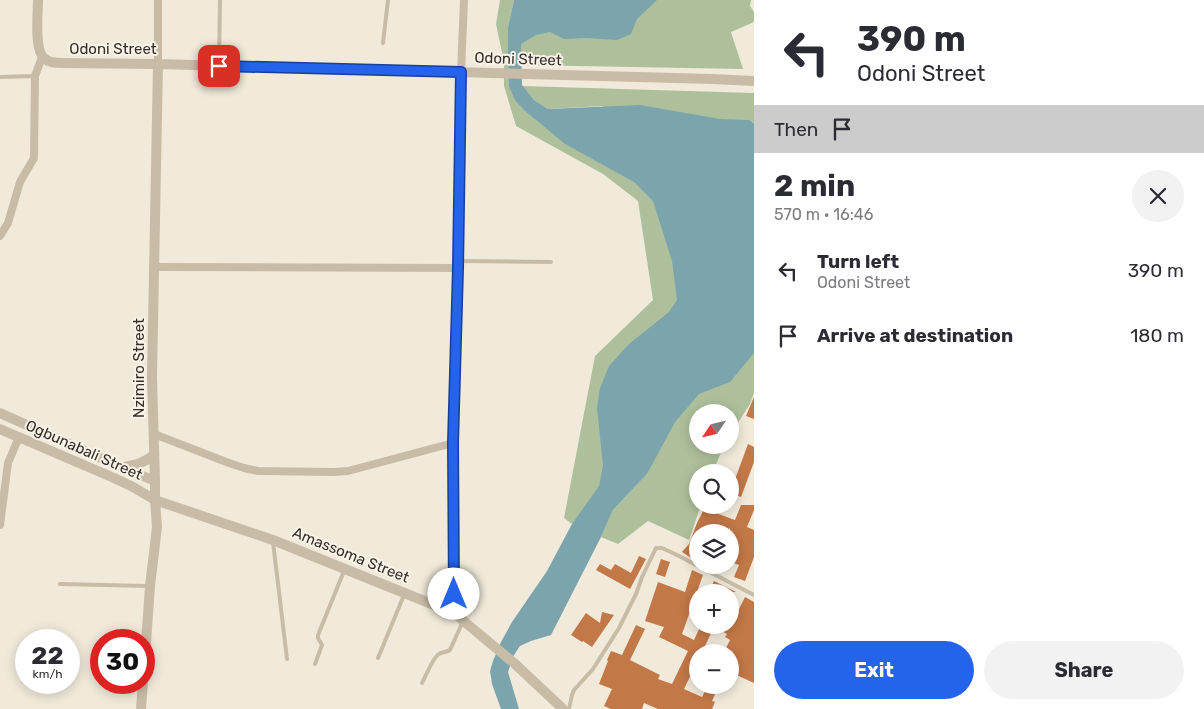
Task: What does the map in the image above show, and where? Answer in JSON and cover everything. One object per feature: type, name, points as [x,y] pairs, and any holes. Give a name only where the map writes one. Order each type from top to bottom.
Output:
[{"type":"street","points":[[0,236],[8,222],[20,182],[34,158],[35,76],[42,57],[37,33],[38,0]]},
{"type":"street","points":[[158,0],[158,64]]},
{"type":"street","points":[[454,613],[453,443],[464,0]]},
{"type":"street","name":"Odoni Street","points":[[42,57],[51,62],[62,64],[158,64],[461,75],[501,73],[754,81]]},
{"type":"street","name":"Nzimiro Street","points":[[147,629],[157,527],[154,500],[152,377],[158,64]]},
{"type":"street","points":[[154,267],[458,265]]},
{"type":"street","name":"Ogbunabali Street","points":[[0,413],[121,468],[155,481]]},
{"type":"street","name":"Ogbunabali Street","points":[[0,429],[114,478],[154,500]]},
{"type":"street","points":[[154,434],[228,463],[258,471],[348,471],[453,443]]},
{"type":"street","points":[[0,525],[8,462],[19,437]]},
{"type":"street","points":[[121,468],[140,464],[154,455]]},
{"type":"street","name":"Amassoma Street","points":[[154,500],[273,540],[454,613],[514,663],[563,709]]},
{"type":"street","points":[[142,709],[143,694]]},
{"type":"lane","points":[[219,66],[220,0]]},
{"type":"lane","points":[[383,43],[388,0]]},
{"type":"lane","points":[[0,77],[35,76]]},
{"type":"lane","points":[[458,265],[551,262]]},
{"type":"lane","points":[[273,540],[287,659]]},
{"type":"lane","points":[[569,709],[574,690],[593,669],[619,628],[656,548],[662,548],[675,554],[754,595]]},
{"type":"lane","points":[[315,664],[322,645],[318,635],[345,569]]},
{"type":"lane","points":[[60,584],[150,586]]},
{"type":"lane","points":[[378,658],[405,593]]},
{"type":"lane","points":[[422,683],[435,658],[439,654],[450,650],[464,620]]},
{"type":"green space","points":[[500,0],[514,0],[508,27],[515,100],[713,202],[626,454],[572,524],[564,518],[595,356],[653,300],[638,201],[603,174],[516,126],[504,86],[504,62],[496,24]]},
{"type":"green space","points":[[536,0],[751,0],[750,6],[754,12],[754,22],[731,32],[743,69],[521,65],[521,44]]},
{"type":"green space","points":[[522,86],[754,93],[754,393],[750,404],[739,421],[739,404],[689,404],[689,454],[720,454],[716,464],[689,464],[689,514],[698,514],[694,524],[689,524],[689,540],[648,521],[618,544],[601,537],[613,510],[647,474],[726,313],[603,106],[548,109],[534,100]]},
{"type":"water","points":[[514,0],[657,0],[637,19],[631,34],[617,40],[564,39],[550,32],[536,35],[521,44],[522,85],[534,100],[548,109],[640,105],[720,119],[749,120],[754,124],[754,353],[730,382],[699,394],[689,404],[675,422],[647,474],[613,510],[551,635],[520,646],[514,655],[508,672],[519,709],[501,709],[492,684],[490,671],[493,661],[512,622],[547,571],[572,524],[599,486],[603,465],[597,408],[600,388],[609,366],[629,344],[669,312],[677,300],[672,261],[653,201],[634,182],[565,144],[524,110],[515,100],[509,86],[508,27]]},
{"type":"building","points":[[754,397],[754,419],[746,416]]},
{"type":"building","points":[[748,444],[754,447],[754,462],[741,497],[739,496],[739,468]]},
{"type":"building","points":[[741,505],[754,505],[754,510],[747,527],[754,530],[754,557],[745,581],[734,577],[735,574],[739,574],[739,524],[697,523],[702,514],[719,514],[735,520]]},
{"type":"building","points":[[689,544],[689,556],[682,552]]},
{"type":"building","points":[[639,556],[646,559],[630,589],[596,570],[600,564],[611,570],[615,564],[631,573]]},
{"type":"building","points":[[661,559],[670,562],[665,577],[656,574]]},
{"type":"building","points":[[691,574],[703,575],[700,584],[689,584],[689,614],[682,634],[694,640],[697,634],[711,634],[706,644],[689,644],[689,679],[684,689],[689,691],[689,694],[702,697],[704,694],[715,694],[712,701],[715,702],[712,709],[658,709],[644,703],[642,709],[611,709],[604,706],[612,689],[599,684],[607,660],[611,651],[622,655],[636,625],[645,629],[630,660],[660,675],[658,679],[672,684],[688,651],[659,637],[664,627],[645,621],[658,582],[685,592]]},
{"type":"building","points":[[745,597],[754,602],[754,683],[739,676],[739,644],[728,644],[730,640],[725,637],[727,634],[739,634],[739,609]]},
{"type":"building","points":[[602,612],[614,615],[592,647],[571,635],[586,613],[600,623]]},
{"type":"route","points":[[219,66],[461,72],[453,443],[454,594]]}]
